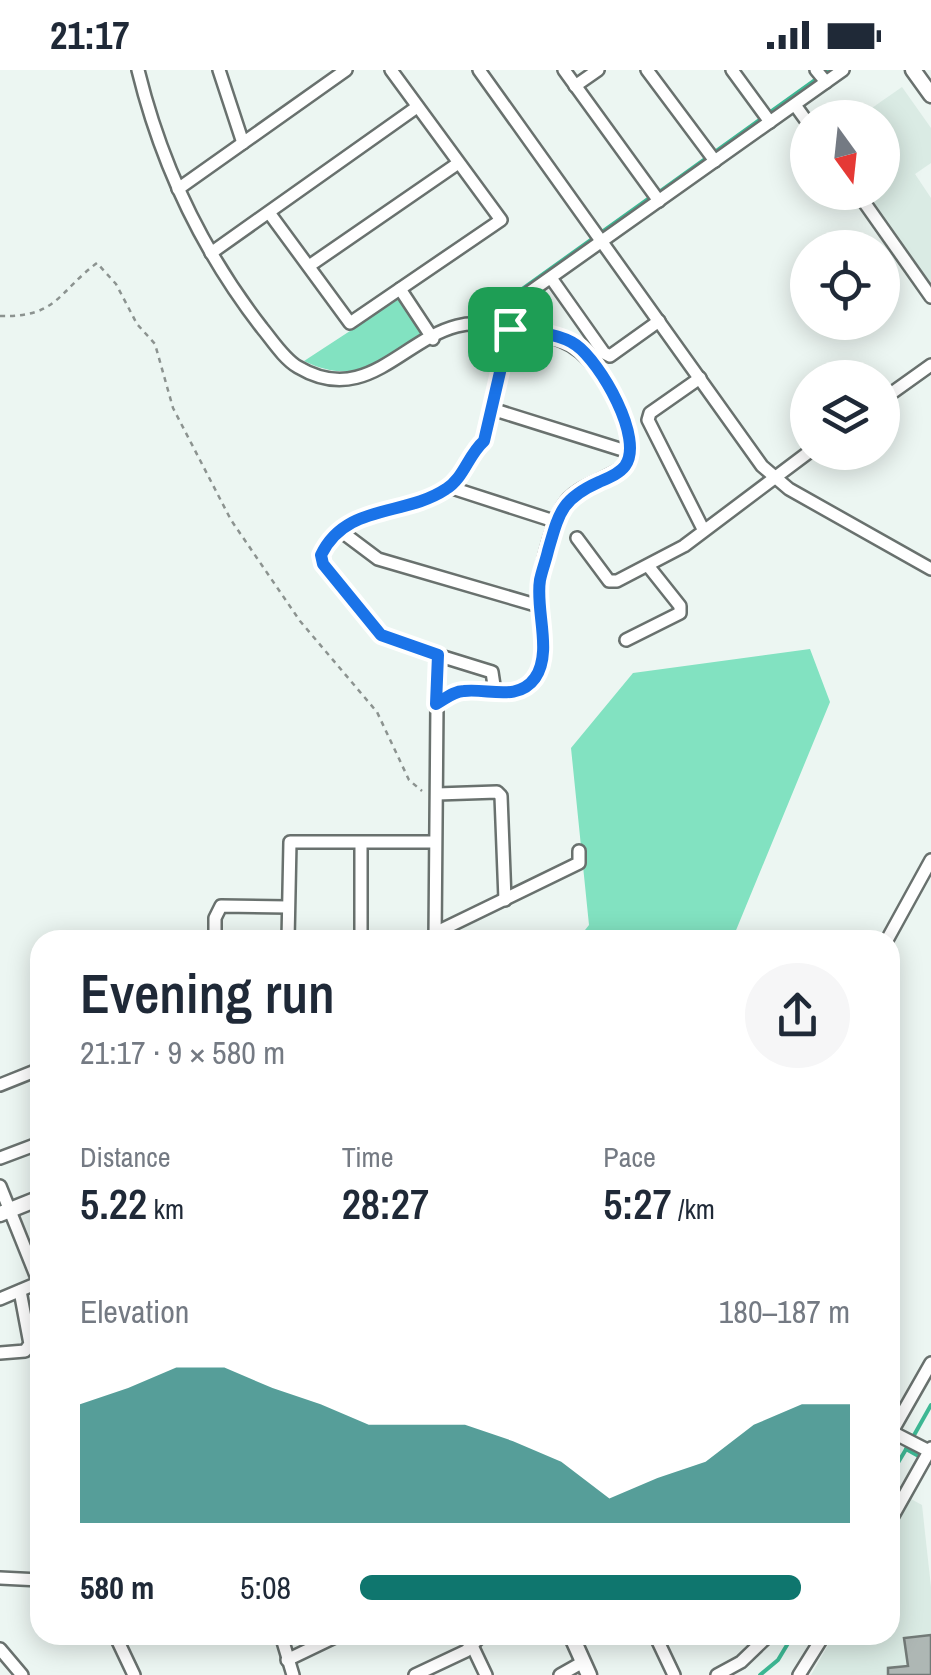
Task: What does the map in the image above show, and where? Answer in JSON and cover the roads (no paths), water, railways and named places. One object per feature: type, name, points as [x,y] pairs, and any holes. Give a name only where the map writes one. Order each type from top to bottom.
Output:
[{"type":"street","points":[[138,70],[166,161],[212,253],[247,308],[296,366],[325,378],[354,379],[454,326],[492,325],[566,340],[579,347],[613,393],[630,440],[630,452],[626,465],[614,475],[578,491],[564,503],[540,580],[542,659],[536,676],[524,689],[462,690],[436,704]]},
{"type":"street","points":[[219,70],[243,143]]},
{"type":"street","points":[[178,189],[346,70]]},
{"type":"street","points":[[270,214],[350,323],[500,220],[392,70]]},
{"type":"street","points":[[480,70],[774,477],[931,570]]},
{"type":"street","points":[[564,70],[659,201]]},
{"type":"street","points":[[575,86],[598,70]]},
{"type":"street","points":[[647,70],[715,162]]},
{"type":"street","points":[[732,70],[770,122]]},
{"type":"street","points":[[816,70],[826,82]]},
{"type":"street","points":[[801,100],[843,70]]},
{"type":"street","points":[[913,70],[931,95]]},
{"type":"street","points":[[212,253],[417,107]]},
{"type":"street","points":[[492,325],[498,314],[790,108]]},
{"type":"street","points":[[309,266],[457,164]]},
{"type":"street","points":[[870,210],[931,296]]},
{"type":"street","points":[[551,278],[610,356],[659,321]]},
{"type":"street","points":[[400,289],[433,339]]},
{"type":"street","points":[[496,692],[492,672],[381,635],[323,564],[324,549],[355,518],[408,508],[450,487],[471,452],[484,441],[510,329]]},
{"type":"street","points":[[900,387],[931,365]]},
{"type":"street","points":[[700,378],[650,414],[648,420],[703,530]]},
{"type":"street","points":[[492,409],[630,452]]},
{"type":"street","points":[[578,538],[609,581],[649,567],[790,465]]},
{"type":"street","points":[[450,487],[557,522]]},
{"type":"street","points":[[342,532],[378,559],[539,606]]},
{"type":"street","points":[[626,640],[680,613],[680,606],[649,567]]},
{"type":"street","points":[[435,930],[438,655]]},
{"type":"street","points":[[436,794],[497,792],[502,796],[505,900]]},
{"type":"street","points":[[288,930],[290,842],[434,842]]},
{"type":"street","points":[[361,842],[361,930]]},
{"type":"street","points":[[448,930],[579,863],[578,851]]},
{"type":"street","points":[[892,930],[931,860]]},
{"type":"street","points":[[215,930],[221,906],[288,907]]},
{"type":"street","points":[[0,1085],[30,1072]]},
{"type":"street","points":[[0,1158],[30,1147]]},
{"type":"street","points":[[0,1186],[5,1212],[30,1263]]},
{"type":"street","points":[[5,1212],[30,1202]]},
{"type":"street","points":[[0,1299],[30,1286]]},
{"type":"street","points":[[0,1354],[25,1351],[30,1344],[20,1291]]},
{"type":"street","points":[[900,1420],[931,1362]]},
{"type":"street","points":[[900,1437],[927,1453],[900,1503]]},
{"type":"street","points":[[1,1578],[30,1579]]},
{"type":"street","points":[[120,1645],[134,1675]]},
{"type":"street","points":[[283,1645],[293,1675]]},
{"type":"street","points":[[287,1660],[318,1645]]},
{"type":"street","points":[[414,1675],[466,1650],[468,1645]]},
{"type":"street","points":[[471,1645],[486,1675]]},
{"type":"street","points":[[560,1675],[586,1669],[575,1645]]},
{"type":"street","points":[[660,1645],[674,1675]]},
{"type":"street","points":[[717,1675],[740,1662],[758,1645]]},
{"type":"street","points":[[798,1675],[818,1645]]},
{"type":"street","points":[[0,1648],[22,1675]]},
{"type":"waterway","points":[[659,192],[829,70]]},
{"type":"waterway","points":[[504,302],[651,197]]},
{"type":"waterway","points":[[913,1437],[931,1405]]},
{"type":"waterway","points":[[900,1459],[908,1446]]},
{"type":"waterway","points":[[906,1449],[931,1463]]},
{"type":"waterway","points":[[760,1675],[778,1660],[787,1645]]}]
